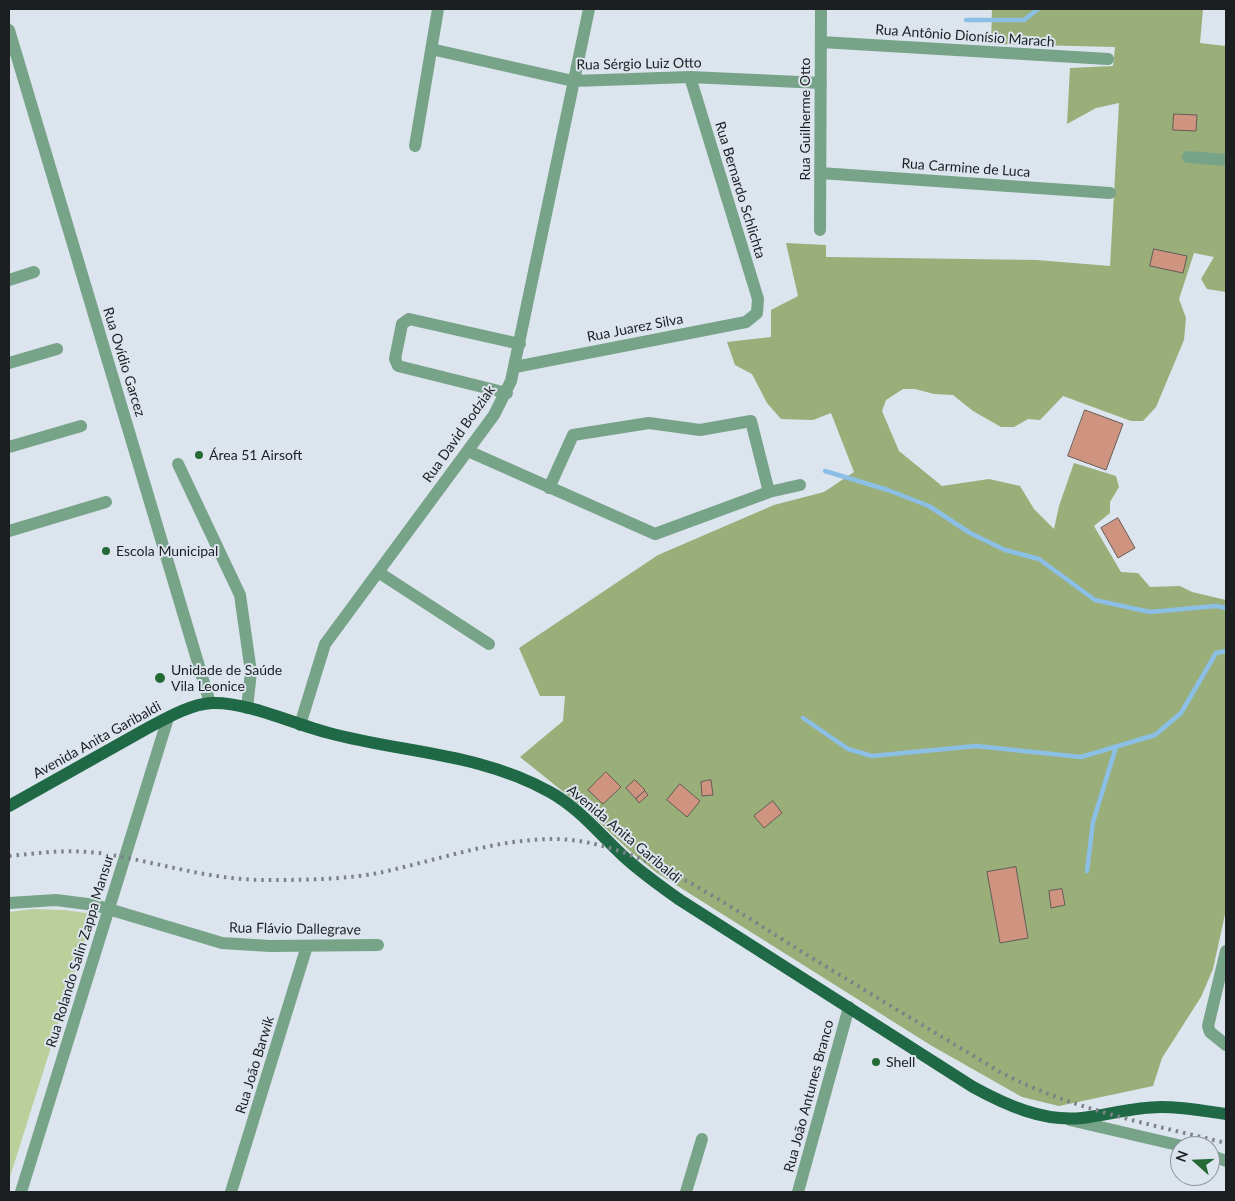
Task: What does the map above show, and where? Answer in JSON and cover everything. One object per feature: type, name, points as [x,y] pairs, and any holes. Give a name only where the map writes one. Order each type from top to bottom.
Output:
[{"type":"main road","name":"Avenida Anita Garibaldi","points":[[9,806],[168,718],[210,703],[247,708],[353,739],[459,758],[508,772],[549,791],[579,812],[618,851],[654,882],[998,1100],[1018,1108],[1060,1118],[1082,1118],[1162,1107],[1226,1113]]},
{"type":"street","points":[[415,146],[438,9]]},
{"type":"street","name":"Rua David Bodziak","points":[[300,724],[325,644],[468,451],[501,405],[507,393],[520,344],[589,9]]},
{"type":"street","name":"Rua Guilherme Otto","points":[[820,230],[821,9]]},
{"type":"street","name":"Rua Ovídio Garcez","points":[[9,30],[210,703]]},
{"type":"street","name":"Rua Antônio Dionísio Marach","points":[[821,42],[1108,60]]},
{"type":"street","name":"Rua Sérgio Luiz Otto","points":[[431,49],[573,81],[690,77],[821,83]]},
{"type":"street","name":"Rua Bernardo Schlichta","points":[[690,77],[758,299],[757,313]]},
{"type":"street","points":[[1188,158],[1226,160]]},
{"type":"street","name":"Rua Carmine de Luca","points":[[820,173],[1110,193]]},
{"type":"street","points":[[9,280],[34,272]]},
{"type":"street","name":"Rua Juarez Silva","points":[[515,367],[746,322],[757,313]]},
{"type":"street","points":[[507,393],[398,366],[395,359],[402,324],[409,319],[520,344]]},
{"type":"street","points":[[9,363],[57,349]]},
{"type":"street","points":[[548,488],[573,435],[650,423],[700,430],[751,422],[769,492]]},
{"type":"street","points":[[9,447],[81,426]]},
{"type":"street","points":[[468,451],[654,534],[769,492],[800,485]]},
{"type":"street","points":[[178,464],[240,595],[251,672],[247,708]]},
{"type":"street","points":[[9,531],[106,502]]},
{"type":"street","points":[[378,572],[489,644]]},
{"type":"street","name":"Rua Rolando Salin Zappa Mansur","points":[[21,1192],[168,718]]},
{"type":"street","name":"Rua Flávio Dallegrave","points":[[9,904],[56,900],[109,908],[222,943],[245,946],[378,945]]},
{"type":"street","name":"Rua João Barwik","points":[[231,1192],[307,946]]},
{"type":"street","points":[[1226,951],[1208,1026],[1214,1036],[1226,1045]]},
{"type":"street","name":"Rua João Antunes Branco","points":[[798,1192],[849,1007]]},
{"type":"street","points":[[1060,1118],[1170,1143]]},
{"type":"street","points":[[686,1192],[702,1139]]},
{"type":"green space","points":[[992,9],[1203,9],[1200,43],[1226,46],[1226,292],[1207,289],[1201,279],[1214,257],[1194,253],[1179,299],[1186,318],[1184,340],[1156,407],[1143,421],[1131,421],[1063,396],[1040,420],[1028,419],[1014,427],[1001,427],[973,411],[953,395],[934,394],[915,389],[903,389],[886,400],[882,411],[899,451],[942,486],[989,479],[1020,486],[1034,509],[1054,529],[1059,506],[1074,463],[1116,476],[1119,487],[1110,502],[1110,513],[1094,526],[1121,572],[1138,573],[1150,587],[1180,586],[1192,592],[1226,600],[1226,910],[1213,969],[1201,997],[1162,1058],[1153,1086],[1059,1106],[1022,1097],[932,1046],[657,873],[631,852],[586,810],[520,757],[563,721],[565,696],[540,696],[519,648],[658,555],[774,505],[824,492],[854,472],[831,413],[813,420],[781,419],[767,403],[752,374],[735,365],[727,342],[771,337],[771,310],[798,296],[786,243],[826,245],[826,257],[1037,260],[1110,266],[1119,103],[1096,108],[1067,124],[1070,68],[1113,66],[1115,47],[991,44]]},
{"type":"green space","points":[[33,909],[64,910],[93,914],[9,1180],[9,912]]},
{"type":"building","points":[[1174,114],[1197,115],[1196,131],[1173,130]]},
{"type":"building","points":[[1154,249],[1187,256],[1183,273],[1150,266]]},
{"type":"building","points":[[1085,410],[1123,424],[1106,470],[1068,456]]},
{"type":"building","points":[[1118,518],[1135,548],[1118,558],[1101,528]]},
{"type":"building","points":[[606,772],[621,787],[603,804],[588,790]]},
{"type":"building","points":[[635,780],[645,790],[636,799],[626,788]]},
{"type":"building","points":[[711,780],[713,795],[702,796],[701,782]]},
{"type":"building","points":[[680,784],[700,801],[687,817],[667,800]]},
{"type":"building","points":[[645,791],[648,795],[639,803],[636,799]]},
{"type":"building","points":[[773,801],[782,813],[764,828],[754,816]]},
{"type":"building","points":[[1016,867],[1028,938],[1000,943],[987,872]]},
{"type":"building","points":[[1062,889],[1065,905],[1051,908],[1049,891]]},
{"type":"waterway","points":[[966,20],[1024,20],[1038,9]]},
{"type":"waterway","points":[[825,471],[888,490],[929,506],[970,533],[1005,550],[1039,559],[1095,600],[1150,612],[1216,606],[1226,608]]},
{"type":"waterway","points":[[803,718],[848,749],[872,756],[976,746],[1081,757],[1155,735],[1181,713],[1216,653],[1226,651]]},
{"type":"waterway","points":[[1087,871],[1093,822],[1116,747]]},
{"type":"railway","points":[[9,856],[76,851],[119,856],[200,873],[240,879],[307,880],[354,877],[383,872],[511,842],[555,839],[587,842],[620,851],[653,864],[685,880],[1000,1072],[1027,1085],[1082,1106],[1226,1143]]},
{"type":"place","name":"Área 51 Airsoft","points":[[199,455]]},
{"type":"place","name":"Escola Municipal","points":[[106,551]]},
{"type":"place","name":"Unidade de Saúde Vila Leonice","points":[[160,678]]},
{"type":"place","name":"Shell","points":[[876,1062]]}]
